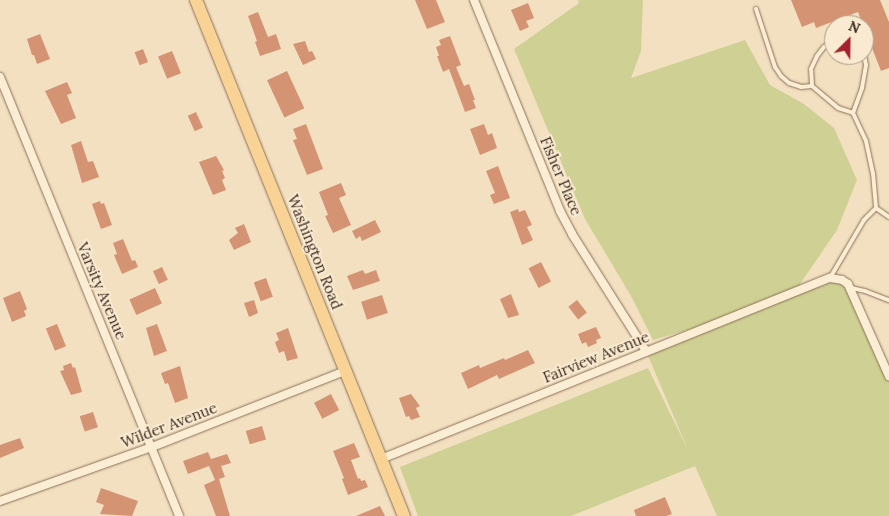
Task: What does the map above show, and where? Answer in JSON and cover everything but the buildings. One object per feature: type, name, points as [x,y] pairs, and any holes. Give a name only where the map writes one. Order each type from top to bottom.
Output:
[{"type":"main road","name":"Washington Road","points":[[196,0],[404,516]]},
{"type":"street","name":"Fisher Place","points":[[474,0],[560,211],[572,234],[646,351]]},
{"type":"street","name":"Varsity Avenue","points":[[0,76],[179,516]]},
{"type":"street","name":"Fairview Avenue","points":[[381,459],[830,278]]},
{"type":"street","points":[[830,278],[842,280],[850,288],[889,376]]},
{"type":"street","name":"Wilder Avenue","points":[[0,501],[152,447],[346,371]]},
{"type":"lane","points":[[756,9],[775,67],[781,76],[789,83],[801,87],[812,86],[838,108],[852,113],[866,141],[874,173],[876,208],[864,220],[830,278]]},
{"type":"lane","points":[[812,86],[811,69],[824,47]]},
{"type":"lane","points":[[852,113],[862,88],[866,65]]},
{"type":"lane","points":[[876,208],[889,217]]},
{"type":"lane","points":[[850,288],[865,290],[889,300]]},
{"type":"green space","points":[[578,0],[643,0],[641,51],[631,78],[745,40],[770,85],[804,104],[834,128],[857,180],[837,230],[796,290],[822,281],[842,280],[889,374],[889,516],[717,516],[695,466],[571,516],[418,516],[400,467],[648,368],[688,450],[646,351],[721,320],[653,340],[631,296],[585,219],[514,49],[579,3]]}]
